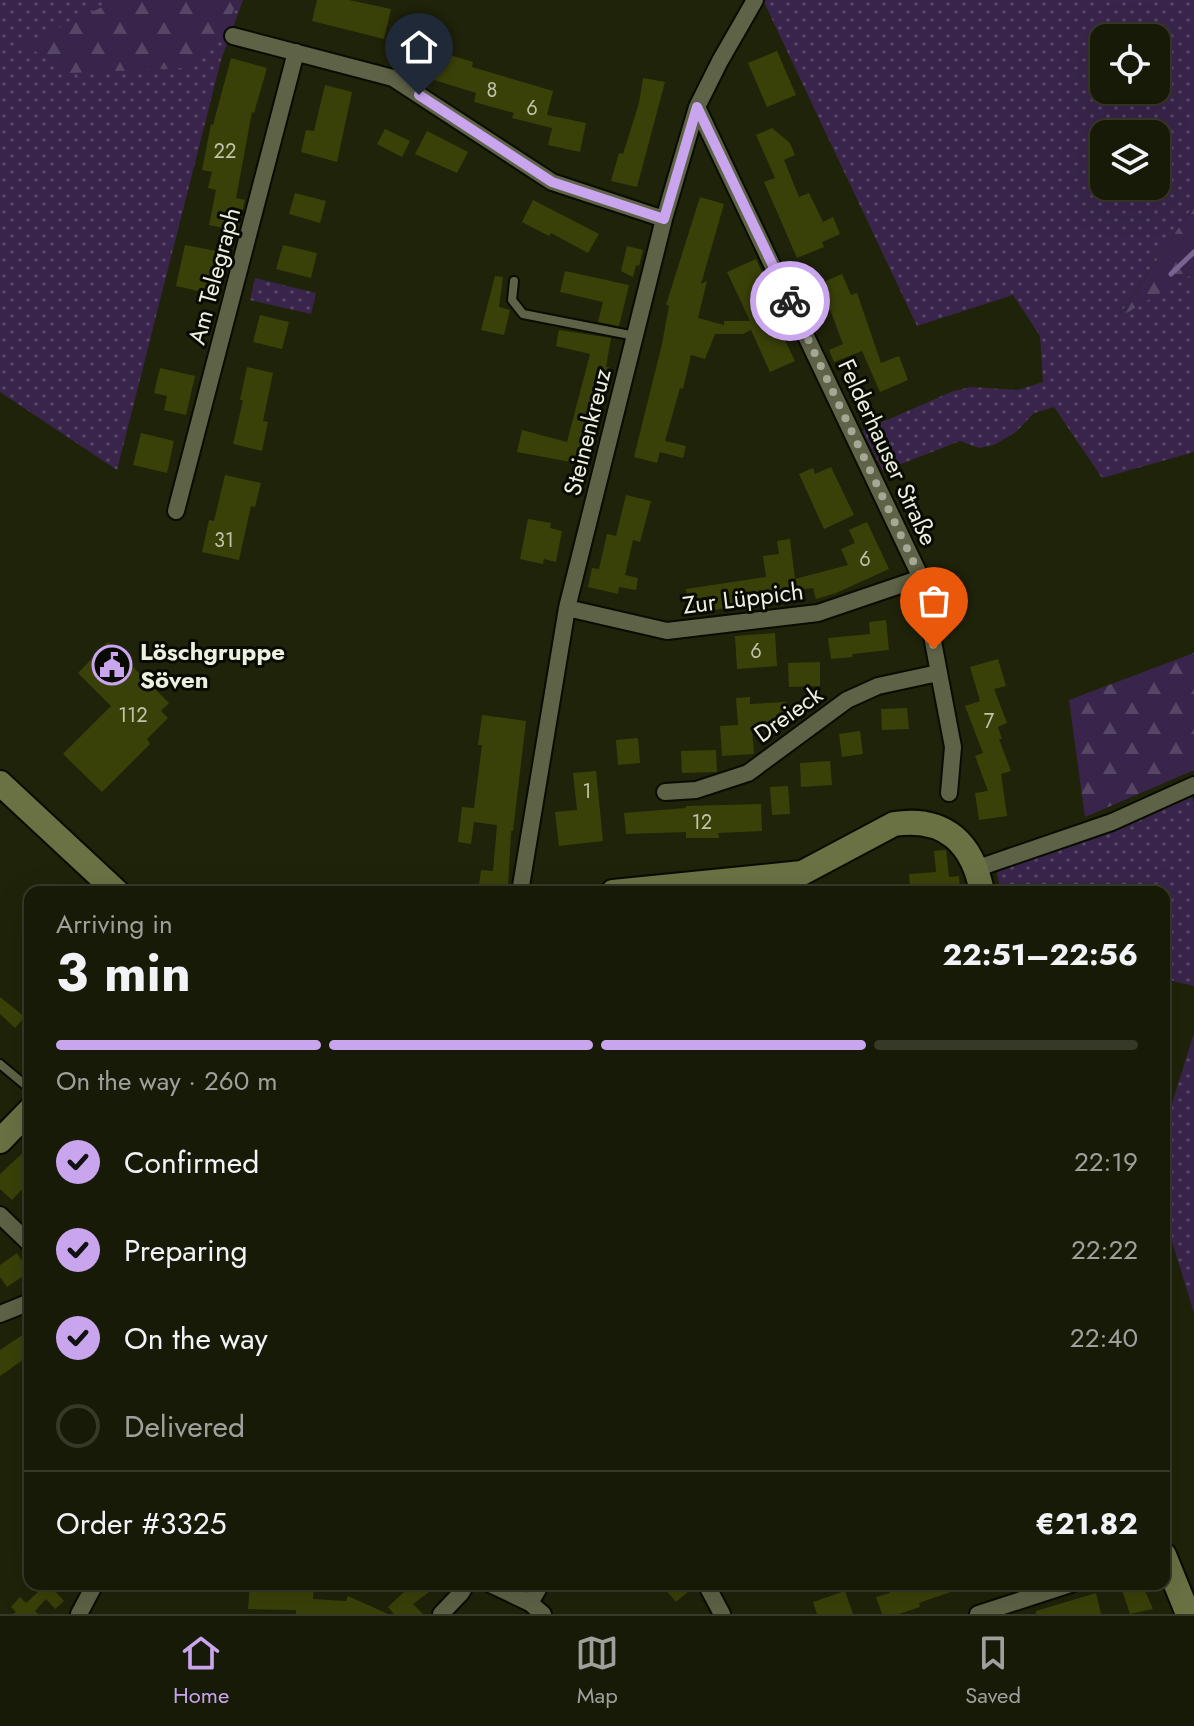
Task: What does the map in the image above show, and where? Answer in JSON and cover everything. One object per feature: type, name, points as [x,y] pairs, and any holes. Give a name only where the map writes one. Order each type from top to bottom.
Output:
[{"type":"main road","points":[[0,783],[111,886]]},
{"type":"main road","points":[[673,886],[802,873],[894,824],[907,822],[940,827],[956,838],[978,868],[981,886]]},
{"type":"main road","points":[[0,1141],[24,1116]]},
{"type":"main road","points":[[1170,1570],[1188,1614]]},
{"type":"street","name":"Steinenkreuz","points":[[521,886],[567,608],[664,219],[697,107],[755,0]]},
{"type":"street","points":[[233,36],[393,78],[552,182],[664,219]]},
{"type":"street","name":"Am Telegraph","points":[[176,511],[296,52]]},
{"type":"street","name":"Felderhauser Straße","points":[[697,107],[921,578],[953,747],[949,793]]},
{"type":"street","name":"Zur Lüppich","points":[[567,608],[667,631],[818,613],[921,578]]},
{"type":"street","name":"Dreieck","points":[[665,792],[696,790],[748,773],[847,700],[878,686],[938,673]]},
{"type":"street","points":[[978,868],[1112,822],[1194,785]]},
{"type":"street","points":[[0,1215],[24,1238]]},
{"type":"street","points":[[0,1314],[24,1304]]},
{"type":"street","points":[[79,1614],[92,1590]]},
{"type":"street","points":[[441,1614],[463,1590]]},
{"type":"street","points":[[502,1590],[537,1608]]},
{"type":"street","points":[[709,1590],[722,1614]]},
{"type":"street","points":[[978,1614],[1052,1590]]},
{"type":"lane","points":[[514,281],[512,300],[523,314],[636,336]]},
{"type":"lane","points":[[0,1064],[24,1084]]},
{"type":"green space","points":[[0,0],[243,0],[221,60],[117,470],[0,392]]},
{"type":"green space","points":[[117,0],[237,0],[224,37],[182,68],[70,73],[24,44]]},
{"type":"green space","points":[[763,0],[1194,0],[1194,205],[1119,316],[1194,273],[1194,452],[1102,478],[1054,407],[1034,413],[1016,432],[994,445],[979,448],[960,441],[883,471],[862,431],[951,392],[970,387],[1018,390],[1043,382],[1040,336],[1013,295],[917,326]]},
{"type":"green space","points":[[1194,205],[1194,273],[1118,318]]},
{"type":"green space","points":[[255,278],[316,293],[311,314],[250,300]]},
{"type":"green space","points":[[1194,653],[1194,770],[1085,817],[1069,700]]},
{"type":"green space","points":[[1192,797],[1194,986],[1170,980],[1170,886],[1000,886],[996,870]]},
{"type":"green space","points":[[1194,1033],[1194,1313],[1170,1235],[1170,1110]]},
{"type":"building","points":[[317,0],[349,0],[391,9],[384,39],[312,21]]},
{"type":"building","points":[[411,23],[433,28],[427,56],[405,51]]},
{"type":"building","points":[[777,51],[796,95],[767,107],[748,63]]},
{"type":"building","points":[[443,53],[473,62],[472,67],[553,91],[547,115],[586,123],[580,152],[548,145],[552,128],[512,118],[514,113],[474,102],[476,93],[434,80]]},
{"type":"building","points":[[231,58],[267,68],[252,112],[236,198],[245,200],[238,231],[209,225],[216,190],[208,188],[212,172],[202,170],[211,124]]},
{"type":"building","points":[[643,78],[665,82],[637,187],[611,181],[639,103]]},
{"type":"building","points":[[325,85],[352,92],[337,162],[301,152],[306,130],[314,131]]},
{"type":"building","points":[[772,128],[790,143],[795,155],[784,160],[799,197],[809,193],[823,222],[833,217],[840,234],[822,242],[824,247],[797,258],[764,182],[775,178],[756,135]]},
{"type":"building","points":[[385,129],[410,141],[402,157],[377,144]]},
{"type":"building","points":[[427,131],[468,152],[457,173],[415,154]]},
{"type":"building","points":[[295,193],[326,201],[320,223],[289,214]]},
{"type":"building","points":[[700,197],[724,204],[701,284],[707,281],[698,318],[724,325],[724,321],[750,321],[727,272],[756,259],[771,291],[763,295],[795,361],[770,372],[751,330],[743,334],[715,334],[705,359],[691,355],[665,441],[686,446],[683,458],[660,452],[657,463],[634,457],[662,344],[669,306],[666,305]]},
{"type":"building","points":[[533,200],[599,234],[588,253],[522,222]]},
{"type":"building","points":[[185,245],[221,252],[212,294],[176,286]]},
{"type":"building","points":[[283,245],[317,253],[311,278],[276,269]]},
{"type":"building","points":[[627,246],[643,250],[633,277],[621,271]]},
{"type":"building","points":[[565,271],[629,285],[619,326],[598,322],[603,302],[560,292]]},
{"type":"building","points":[[842,274],[851,295],[857,293],[881,363],[899,356],[908,380],[880,392],[862,351],[834,362],[829,350],[843,344],[829,307],[820,311],[810,288]]},
{"type":"building","points":[[495,276],[503,277],[499,307],[510,310],[504,335],[481,330]]},
{"type":"building","points":[[260,315],[289,322],[282,349],[253,342]]},
{"type":"building","points":[[559,330],[611,338],[606,367],[609,367],[587,465],[517,452],[522,430],[567,442],[590,354],[556,346]]},
{"type":"building","points":[[247,367],[273,373],[263,421],[268,422],[262,451],[233,444]]},
{"type":"building","points":[[160,368],[195,376],[186,415],[164,410],[167,396],[154,393]]},
{"type":"building","points":[[141,433],[174,441],[167,473],[133,465]]},
{"type":"building","points":[[831,467],[854,515],[824,529],[799,474],[813,468],[815,474]]},
{"type":"building","points":[[225,475],[261,483],[255,507],[251,506],[239,560],[202,552],[209,520],[214,521]]},
{"type":"building","points":[[626,495],[651,501],[640,542],[633,540],[625,575],[638,578],[636,590],[619,587],[618,594],[588,587],[592,568],[599,569],[607,534],[616,536]]},
{"type":"building","points":[[528,519],[551,523],[550,528],[562,531],[556,562],[544,559],[543,564],[520,559]]},
{"type":"building","points":[[867,522],[889,569],[816,599],[813,588],[757,595],[758,603],[689,614],[686,589],[766,577],[763,556],[779,554],[777,541],[790,539],[795,579],[848,565],[841,549],[855,543],[849,530]]},
{"type":"building","points":[[886,620],[889,650],[831,659],[828,638],[870,634],[869,622]]},
{"type":"building","points":[[775,633],[777,666],[737,669],[735,636]]},
{"type":"building","points":[[108,642],[169,703],[161,711],[168,718],[147,739],[150,744],[102,792],[63,754],[111,706],[78,673]]},
{"type":"building","points":[[998,659],[1006,686],[994,689],[1007,723],[998,727],[1002,739],[999,739],[1011,771],[1001,774],[1007,816],[979,820],[975,793],[988,791],[975,756],[983,753],[965,706],[980,701],[970,667]]},
{"type":"building","points":[[820,662],[820,686],[789,687],[788,663]]},
{"type":"building","points":[[750,697],[750,704],[786,702],[788,727],[752,729],[754,754],[722,756],[720,726],[738,725],[736,698]]},
{"type":"building","points":[[907,708],[909,729],[882,730],[881,709]]},
{"type":"building","points":[[482,715],[526,721],[511,831],[508,886],[479,885],[481,870],[493,871],[497,825],[474,822],[471,844],[458,842],[462,807],[474,808],[482,745],[478,745]]},
{"type":"building","points":[[860,731],[863,754],[842,757],[839,734]]},
{"type":"building","points":[[638,738],[640,763],[618,765],[616,740]]},
{"type":"building","points":[[716,750],[717,772],[682,773],[681,751]]},
{"type":"building","points":[[830,761],[832,785],[801,787],[800,763]]},
{"type":"building","points":[[596,771],[603,841],[559,846],[555,812],[577,810],[573,773]]},
{"type":"building","points":[[788,786],[790,814],[772,815],[770,787]]},
{"type":"building","points":[[761,804],[762,831],[718,833],[719,838],[686,838],[686,832],[626,834],[624,813],[686,806]]},
{"type":"building","points":[[946,850],[949,877],[959,876],[960,886],[910,886],[909,874],[936,872],[934,851]]},
{"type":"building","points":[[0,997],[24,1018],[15,1028],[0,1014]]},
{"type":"building","points":[[24,1152],[24,1187],[12,1200],[0,1189],[0,1174]]},
{"type":"building","points":[[17,1253],[24,1264],[24,1275],[7,1287],[0,1277],[0,1265]]},
{"type":"building","points":[[24,1334],[24,1359],[0,1376],[0,1350]]},
{"type":"building","points":[[40,1590],[54,1590],[64,1601],[55,1609],[46,1599],[35,1611],[38,1614],[13,1614],[16,1612],[11,1607],[20,1597],[26,1603]]},
{"type":"building","points":[[250,1590],[314,1590],[313,1599],[346,1601],[348,1596],[388,1614],[296,1614],[296,1610],[248,1609]]},
{"type":"building","points":[[406,1590],[432,1590],[413,1604],[423,1614],[394,1614],[388,1607]]},
{"type":"building","points":[[666,1590],[690,1590],[676,1602]]},
{"type":"building","points":[[889,1590],[956,1590],[919,1603],[920,1607],[899,1614],[882,1614],[876,1597],[890,1593]]},
{"type":"building","points":[[1122,1590],[1145,1590],[1153,1609],[1130,1614]]},
{"type":"building","points":[[845,1591],[853,1614],[817,1614],[813,1602]]},
{"type":"building","points":[[1096,1593],[1101,1614],[1036,1614],[1036,1611]]},
{"type":"waterway","points":[[1171,274],[1194,252]]},
{"type":"way so far","points":[[790,301],[921,578],[934,649]]},
{"type":"place","name":"Löschgruppe Söven","points":[[112,665]]},
{"type":"route","points":[[419,95],[552,182],[664,219],[697,107],[790,301]]}]
